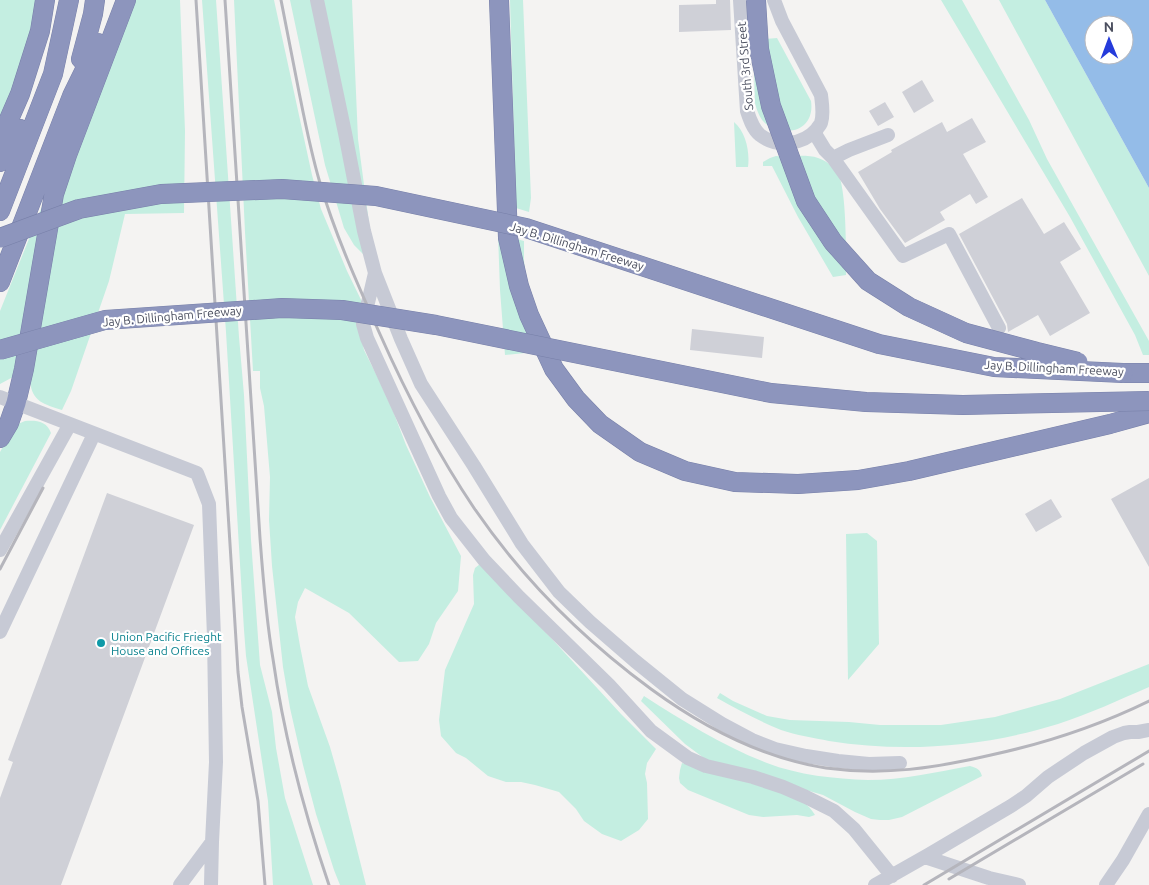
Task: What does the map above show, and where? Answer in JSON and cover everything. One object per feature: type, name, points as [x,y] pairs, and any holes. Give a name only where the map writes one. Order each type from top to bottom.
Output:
[{"type":"highway","points":[[0,140],[20,94],[40,30],[45,0]]},
{"type":"highway","points":[[0,211],[53,74],[69,0]]},
{"type":"highway","points":[[72,96],[95,0]]},
{"type":"highway","points":[[0,282],[72,96],[106,26],[116,0]]},
{"type":"highway","points":[[0,438],[8,423],[8,400],[24,369],[54,194],[126,0]]},
{"type":"highway","points":[[499,0],[508,238],[519,286],[529,315],[554,369],[576,399],[600,424],[640,452],[684,471],[735,482],[798,484],[858,480],[910,471],[1149,413]]},
{"type":"highway","points":[[756,0],[758,49],[771,106],[806,201],[832,242],[868,281],[909,307],[966,333],[1123,373]]},
{"type":"highway","points":[[0,162],[53,74]]},
{"type":"highway","name":"Jay B. Dillingham Freeway","points":[[0,238],[79,209],[161,194],[282,189],[376,196],[526,228],[879,344],[994,367],[1123,373],[1149,372]]},
{"type":"highway","name":"Jay B. Dillingham Freeway","points":[[0,350],[105,320],[282,308],[342,310],[436,325],[771,393],[866,402],[963,405],[1149,401]]},
{"type":"street","points":[[317,0],[364,232],[375,273],[421,384],[522,544],[559,592],[590,622],[682,699],[722,724],[752,740],[806,756],[869,764],[900,763]]},
{"type":"street","name":"South 3rd Street","points":[[740,0],[747,111],[751,123],[759,134],[770,141],[780,143],[796,142],[814,132]]},
{"type":"street","points":[[774,0],[782,21],[821,95],[821,124],[814,132],[825,150],[833,158],[902,256],[949,234],[999,328]]},
{"type":"street","points":[[833,158],[888,135]]},
{"type":"street","points":[[375,273],[364,324],[367,338],[439,496],[451,518],[484,560],[609,685],[651,731],[688,758],[706,766],[753,777],[806,797],[834,811],[854,829],[892,876]]},
{"type":"street","points":[[8,400],[197,473],[209,504],[214,637],[216,762],[211,885]]},
{"type":"street","points":[[0,550],[70,424]]},
{"type":"street","points":[[0,632],[94,434]]},
{"type":"street","points":[[875,885],[1011,806],[1048,777],[1084,753],[1118,735],[1149,730]]},
{"type":"street","points":[[1106,885],[1123,860],[1149,814]]},
{"type":"street","points":[[180,885],[212,842]]},
{"type":"street","points":[[925,857],[989,878],[1019,885]]},
{"type":"green space","points":[[0,0],[41,0],[0,129]]},
{"type":"green space","points":[[135,0],[180,0],[185,131],[184,213],[125,214],[109,281],[71,391],[62,410],[44,404],[36,398],[30,381],[53,240],[65,186]]},
{"type":"green space","points":[[202,0],[216,0],[244,395],[251,540],[260,665],[272,712],[285,798],[313,885],[273,885],[268,801],[246,656],[226,332]]},
{"type":"green space","points":[[234,0],[274,0],[321,209],[364,306],[360,331],[364,350],[430,497],[461,556],[458,591],[436,623],[429,644],[418,661],[399,662],[349,613],[305,588],[298,602],[295,617],[308,686],[330,747],[366,885],[340,885],[334,870],[303,765],[283,667],[272,566],[269,520],[270,477],[264,406],[260,388],[260,371],[253,371]]},
{"type":"green space","points":[[290,0],[352,0],[358,139],[369,223],[378,269],[354,245],[344,228],[325,165]]},
{"type":"green space","points":[[510,0],[523,0],[531,198],[529,212],[516,208]]},
{"type":"green space","points":[[941,0],[962,0],[1029,120],[1047,159],[1149,341],[1149,355],[1143,355],[1135,335],[1070,217]]},
{"type":"green space","points":[[999,0],[1045,0],[1149,188],[1149,276]]},
{"type":"green space","points":[[777,38],[811,101],[808,120],[795,130],[781,130],[768,125],[760,117],[755,103],[753,40]]},
{"type":"green space","points":[[734,122],[742,131],[746,143],[748,167],[736,167]]},
{"type":"green space","points":[[776,156],[814,157],[826,162],[837,172],[843,191],[846,275],[833,277],[798,217],[772,166],[763,166],[763,162]]},
{"type":"green space","points":[[53,179],[19,363],[13,377],[0,384],[0,311]]},
{"type":"green space","points":[[498,234],[524,241],[524,261],[535,352],[505,355]]},
{"type":"green space","points":[[25,421],[41,422],[47,426],[51,433],[0,530],[0,452],[12,431],[18,424]]},
{"type":"green space","points":[[867,533],[877,541],[879,644],[848,680],[846,534]]},
{"type":"green space","points":[[480,564],[656,749],[647,763],[645,774],[648,819],[639,830],[621,841],[602,834],[584,821],[576,809],[559,792],[521,782],[506,782],[488,776],[466,758],[456,753],[441,736],[439,720],[445,670],[474,604],[473,575],[475,568]]},
{"type":"green space","points":[[1149,664],[1149,687],[1093,711],[1030,732],[973,743],[944,746],[886,747],[858,745],[805,736],[773,727],[717,698],[720,693],[767,716],[790,720],[880,725],[941,725],[995,717],[1060,699]]},
{"type":"green space","points":[[644,696],[719,741],[767,763],[791,771],[830,777],[881,780],[970,766],[978,769],[982,776],[902,817],[889,820],[871,819],[823,795],[708,761],[685,744],[641,701]]},
{"type":"green space","points":[[682,763],[788,794],[807,805],[815,815],[809,817],[797,815],[763,817],[749,815],[688,790],[680,783]]},
{"type":"water","points":[[1045,0],[1149,0],[1149,188]]},
{"type":"building","points":[[716,0],[730,0],[731,30],[679,32],[679,5],[716,4]]},
{"type":"building","points":[[922,80],[934,101],[914,113],[902,92]]},
{"type":"building","points":[[885,102],[894,117],[878,126],[869,111]]},
{"type":"building","points":[[972,118],[986,142],[963,154],[988,197],[976,204],[970,194],[940,212],[945,220],[905,243],[880,209],[858,172],[892,152],[891,150],[942,122],[947,132]]},
{"type":"building","points":[[1022,198],[1044,234],[1064,222],[1081,249],[1060,262],[1090,313],[1050,336],[1038,315],[1008,332],[1007,324],[959,234]]},
{"type":"building","points":[[692,329],[764,337],[762,358],[690,350]]},
{"type":"building","points":[[1149,478],[1149,567],[1111,499]]},
{"type":"building","name":"Union Pacific Frieght House and Offices","points":[[107,493],[194,525],[61,885],[0,885],[0,798],[13,762],[8,760]]},
{"type":"building","points":[[1051,499],[1062,517],[1036,532],[1025,514]]},
{"type":"railway","points":[[196,0],[238,672],[258,801],[265,885]]},
{"type":"railway","points":[[225,0],[260,538],[267,614],[289,745],[303,802],[329,885]]},
{"type":"railway","points":[[281,0],[308,138],[326,202],[339,240],[389,355],[411,400],[460,487],[512,559],[555,606],[626,670],[691,716],[756,749],[802,763],[847,770],[889,771],[929,767],[991,755],[1072,733],[1149,701]]},
{"type":"railway","points":[[0,569],[43,488]]},
{"type":"railway","points":[[924,885],[1149,751]]},
{"type":"railway","points":[[949,879],[1143,764]]},
{"type":"place","name":"Union Pacific Frieght House and Offices","points":[[101,643]]}]
